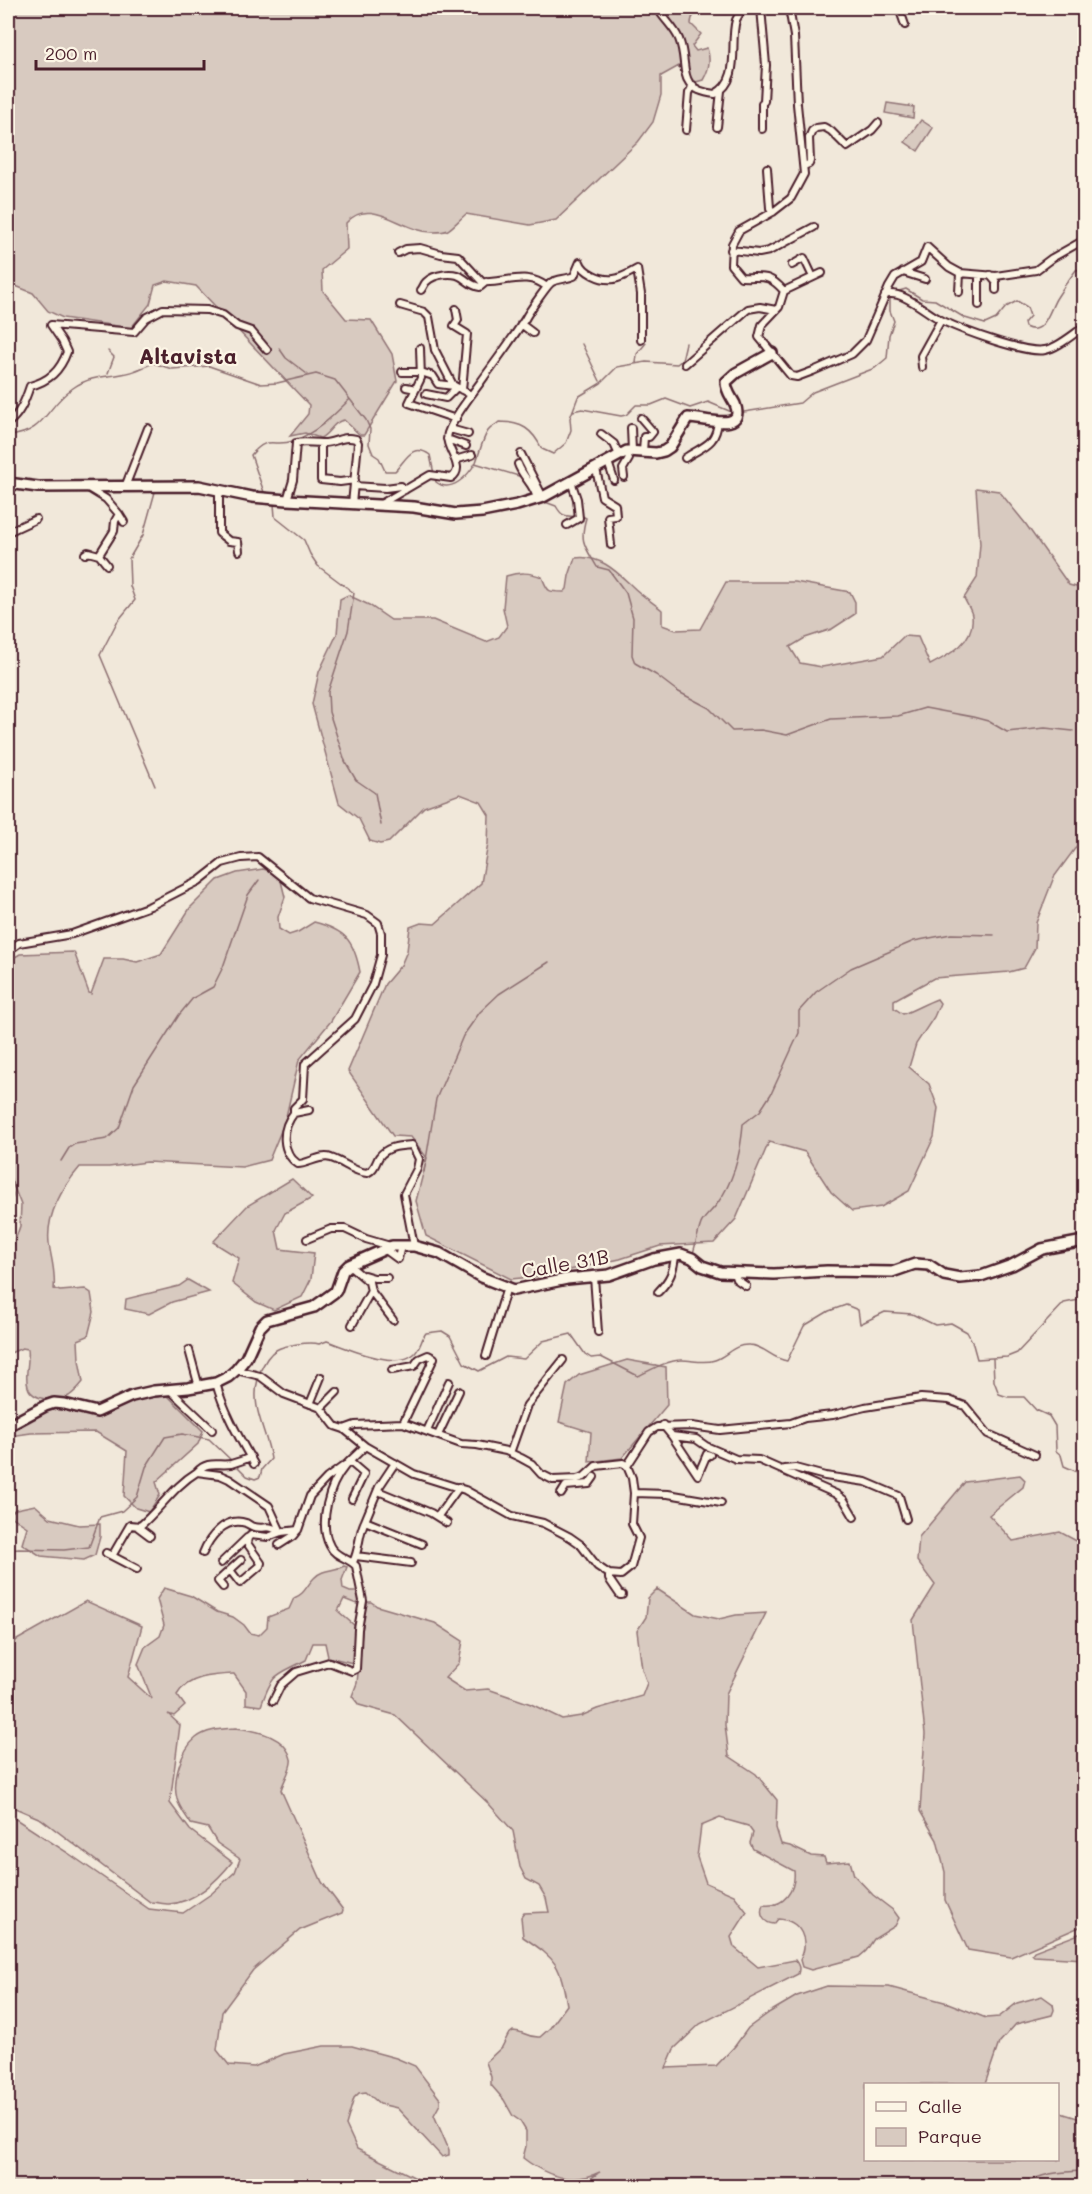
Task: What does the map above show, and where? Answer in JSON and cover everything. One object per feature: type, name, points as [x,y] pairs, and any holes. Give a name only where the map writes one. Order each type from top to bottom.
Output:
[{"type":"street","points":[[659,8],[678,37],[686,79],[705,93],[716,94],[725,88],[733,64],[736,20],[743,8]]},
{"type":"street","points":[[761,8],[766,65],[762,129]]},
{"type":"street","points":[[784,291],[769,278],[741,277],[731,265],[731,250],[739,231],[773,212],[791,198],[803,179],[804,166],[797,104],[794,36],[789,8]]},
{"type":"street","points":[[899,8],[905,25]]},
{"type":"street","points":[[686,130],[689,93],[693,85]]},
{"type":"street","points":[[717,127],[721,92]]},
{"type":"street","points":[[804,166],[810,161],[809,138],[814,129],[820,127],[828,129],[847,147],[872,130],[878,123]]},
{"type":"street","points":[[767,168],[770,208],[773,212]]},
{"type":"street","points":[[731,250],[759,253],[769,251],[814,227]]},
{"type":"street","points":[[992,277],[1036,270],[1084,240]]},
{"type":"street","points":[[784,291],[782,300],[759,332],[759,337],[794,377],[852,354],[866,340],[885,295],[895,278],[921,262],[927,247],[949,267],[960,273],[1004,281]]},
{"type":"street","points":[[398,253],[406,249],[420,248],[458,256],[476,277],[486,282]]},
{"type":"street","points":[[792,265],[804,258],[813,277]]},
{"type":"street","points":[[378,506],[430,475],[454,477],[458,469],[448,446],[447,439],[450,429],[471,395],[547,287],[552,282],[574,276],[580,262],[582,267],[590,273],[605,279],[615,279],[637,269],[641,294],[641,340]]},
{"type":"street","points":[[903,272],[925,279]]},
{"type":"street","points":[[784,291],[822,273]]},
{"type":"street","points":[[959,292],[960,273]]},
{"type":"street","points":[[421,290],[427,281],[453,274],[480,287],[486,282],[517,278],[537,281],[547,287]]},
{"type":"street","points":[[979,275],[979,304]]},
{"type":"street","points":[[992,277],[996,290]]},
{"type":"street","points":[[885,295],[892,293],[914,302],[941,320],[995,341],[1044,350],[1084,327]]},
{"type":"street","points":[[400,305],[424,312],[429,317],[435,351],[457,388]]},
{"type":"street","points":[[685,364],[747,309],[760,307],[776,310]]},
{"type":"street","points":[[8,423],[22,408],[30,386],[48,380],[64,362],[67,352],[62,340],[51,325],[134,332],[146,318],[163,309],[207,310],[223,315],[237,326],[251,332],[267,350]]},
{"type":"street","points":[[426,394],[446,398],[457,388],[466,334],[454,326],[458,320],[456,309]]},
{"type":"street","points":[[922,367],[921,356],[941,320]]},
{"type":"street","points":[[521,324],[533,333]]},
{"type":"street","points":[[420,348],[420,381],[410,403],[456,419]]},
{"type":"street","points":[[8,483],[38,487],[199,486],[252,497],[414,507],[456,514],[498,509],[540,499],[626,453],[656,453],[670,447],[688,418],[730,422],[737,416],[734,402],[726,388],[726,382],[736,373],[772,353]]},
{"type":"street","points":[[402,372],[421,372],[434,376],[438,384],[457,388],[471,395]]},
{"type":"street","points":[[406,387],[416,389]]},
{"type":"street","points":[[641,418],[653,432],[650,437],[644,437],[643,452]]},
{"type":"street","points":[[685,458],[711,443],[718,432],[718,421]]},
{"type":"street","points":[[125,487],[148,428]]},
{"type":"street","points":[[626,453],[631,428]]},
{"type":"street","points":[[450,429],[468,434]]},
{"type":"street","points":[[601,434],[626,453],[629,459],[623,469],[624,477]]},
{"type":"street","points":[[287,500],[293,480],[294,444],[298,442],[321,443],[342,438],[356,439],[357,460],[352,504]]},
{"type":"street","points":[[447,439],[466,446]]},
{"type":"street","points":[[321,443],[321,480],[355,483],[359,488],[401,486],[405,490]]},
{"type":"street","points":[[455,460],[472,454]]},
{"type":"street","points":[[521,454],[540,499]]},
{"type":"street","points":[[608,462],[614,480]]},
{"type":"street","points":[[518,464],[521,473],[540,499]]},
{"type":"street","points":[[596,469],[602,497],[615,505],[616,516],[608,517],[611,545]]},
{"type":"street","points":[[567,525],[579,518],[577,499],[571,481]]},
{"type":"street","points":[[88,487],[106,499],[124,522]]},
{"type":"street","points":[[219,490],[219,533],[228,541],[238,542],[239,551]]},
{"type":"street","points":[[99,555],[109,542],[119,514]]},
{"type":"street","points":[[8,532],[36,519]]},
{"type":"street","points":[[85,554],[88,552],[99,555],[107,565]]},
{"type":"street","points":[[8,951],[19,943],[72,934],[150,906],[199,881],[222,863],[241,858],[258,857],[309,898],[367,915],[378,923],[381,933],[381,955],[373,984],[355,1019],[305,1064],[303,1099],[294,1108],[294,1113],[289,1119],[284,1141],[291,1159],[298,1164],[327,1157],[367,1173],[373,1170],[380,1155],[386,1150],[395,1146],[412,1145],[419,1159],[416,1172],[404,1194],[414,1246]]},
{"type":"street","points":[[294,1113],[309,1110]]},
{"type":"street","points":[[307,1239],[332,1229],[345,1229],[387,1247]]},
{"type":"street","points":[[658,1292],[669,1281],[674,1271],[675,1254],[692,1258],[713,1271],[734,1273],[892,1272],[915,1264],[928,1265],[945,1275],[960,1278],[981,1276],[1012,1265],[1042,1249],[1084,1241]]},
{"type":"street","name":"Calle 31B","points":[[349,1265],[387,1247],[414,1246],[440,1253],[481,1277],[514,1290],[615,1273],[675,1254]]},
{"type":"street","points":[[8,1426],[45,1406],[54,1404],[64,1404],[96,1412],[132,1396],[216,1383],[236,1371],[246,1358],[260,1327],[267,1320],[314,1307],[336,1291],[343,1271],[349,1265],[369,1282],[371,1291],[393,1320]]},
{"type":"street","points":[[734,1273],[735,1279],[746,1286]]},
{"type":"street","points":[[361,1274],[374,1278],[387,1278]]},
{"type":"street","points":[[594,1277],[598,1332]]},
{"type":"street","points":[[486,1356],[507,1287]]},
{"type":"street","points":[[351,1325],[371,1291]]},
{"type":"street","points":[[189,1350],[198,1387]]},
{"type":"street","points":[[392,1370],[414,1366],[419,1359],[428,1355],[434,1358],[403,1424]]},
{"type":"street","points":[[510,1453],[527,1405],[563,1360]]},
{"type":"street","points":[[236,1371],[257,1375],[284,1394],[321,1408],[335,1426],[344,1429],[365,1446],[420,1476],[459,1487],[512,1516],[543,1523],[570,1537],[580,1544],[597,1566],[609,1574],[621,1575],[632,1565],[639,1538],[632,1524],[634,1493],[632,1478],[627,1466],[623,1463],[600,1465],[592,1468],[584,1477],[560,1481],[547,1478],[532,1464],[510,1453],[477,1445],[461,1444],[403,1424],[356,1425],[344,1429]]},
{"type":"street","points":[[310,1404],[321,1377]]},
{"type":"street","points":[[427,1431],[449,1382]]},
{"type":"street","points":[[216,1383],[222,1402],[254,1464]]},
{"type":"street","points":[[170,1390],[212,1430]]},
{"type":"street","points":[[438,1435],[459,1391]]},
{"type":"street","points":[[321,1408],[337,1392]]},
{"type":"street","points":[[627,1466],[653,1429],[663,1425],[699,1426],[720,1431],[790,1424],[805,1418],[833,1415],[921,1398],[943,1399],[965,1406],[988,1434],[1035,1455]]},
{"type":"street","points":[[663,1425],[698,1475],[707,1454],[710,1455]]},
{"type":"street","points":[[672,1436],[696,1439],[736,1459],[759,1461],[782,1469],[836,1494],[844,1500],[854,1517]]},
{"type":"street","points":[[279,1545],[300,1529],[310,1496],[327,1478],[348,1464],[365,1446]]},
{"type":"street","points":[[138,1527],[154,1514],[171,1493],[204,1466],[230,1464],[251,1457]]},
{"type":"street","points":[[273,1701],[281,1685],[296,1672],[329,1662],[352,1671],[356,1669],[358,1629],[363,1601],[355,1559],[359,1531],[378,1491],[395,1463]]},
{"type":"street","points":[[348,1464],[364,1474],[352,1499]]},
{"type":"street","points":[[348,1464],[326,1505],[330,1547],[337,1554],[355,1559],[411,1563]]},
{"type":"street","points":[[782,1469],[795,1468],[825,1476],[866,1482],[899,1496],[906,1519]]},
{"type":"street","points":[[197,1472],[220,1475],[229,1479],[268,1506],[281,1532]]},
{"type":"street","points":[[561,1494],[566,1486],[589,1484],[594,1477]]},
{"type":"street","points":[[438,1516],[459,1487]]},
{"type":"street","points":[[378,1491],[438,1516],[447,1523]]},
{"type":"street","points":[[634,1493],[668,1494],[722,1503]]},
{"type":"street","points":[[365,1521],[422,1544]]},
{"type":"street","points":[[203,1553],[212,1536],[232,1522],[244,1522],[254,1527],[269,1526],[281,1532]]},
{"type":"street","points":[[137,1569],[109,1554],[130,1525],[138,1527],[150,1536]]},
{"type":"street","points":[[221,1563],[251,1536],[268,1537],[281,1532],[297,1531]]},
{"type":"street","points":[[230,1570],[242,1585],[259,1569],[261,1563],[247,1543],[248,1538]]},
{"type":"street","points":[[222,1587],[218,1581],[241,1560]]},
{"type":"street","points":[[609,1574],[609,1579],[622,1595]]},
{"type":"green space","points":[[8,8],[732,8],[726,14],[704,10],[695,14],[691,24],[701,34],[692,46],[696,51],[707,48],[709,56],[708,68],[703,80],[696,82],[690,79],[679,66],[661,76],[661,95],[653,122],[638,142],[556,220],[530,225],[466,214],[448,230],[436,232],[423,231],[388,217],[366,212],[356,215],[346,223],[347,249],[322,270],[323,291],[346,319],[371,320],[392,354],[397,381],[364,435],[360,435],[344,420],[320,438],[305,433],[290,436],[308,414],[309,405],[196,286],[167,281],[155,285],[150,304],[131,328],[63,318],[48,311],[33,293],[8,283]]},
{"type":"green space","points":[[887,103],[914,107],[913,118],[885,113]]},
{"type":"green space","points":[[921,120],[933,128],[918,151],[905,142]]},
{"type":"green space","points":[[976,488],[999,491],[1069,585],[1084,589],[1084,839],[1054,877],[1036,923],[1035,948],[1024,968],[1009,972],[934,978],[894,1000],[894,1008],[903,1014],[937,999],[940,1003],[934,1017],[916,1044],[909,1067],[929,1084],[938,1108],[934,1137],[909,1191],[881,1207],[852,1211],[831,1192],[805,1152],[769,1142],[736,1219],[714,1243],[660,1246],[620,1259],[542,1276],[511,1279],[426,1236],[416,1201],[427,1158],[411,1137],[393,1136],[348,1071],[385,984],[401,965],[407,951],[410,927],[421,923],[435,924],[481,883],[488,844],[489,815],[481,802],[460,794],[424,807],[389,842],[380,844],[370,841],[359,819],[339,803],[312,704],[319,672],[337,634],[340,599],[348,595],[369,605],[391,620],[433,620],[486,642],[499,637],[507,626],[503,608],[506,576],[524,573],[537,575],[542,577],[549,590],[564,592],[567,589],[575,558],[584,557],[599,561],[613,569],[662,610],[662,625],[676,630],[700,629],[726,582],[795,582],[850,592],[855,602],[855,614],[832,629],[805,638],[790,647],[800,663],[822,667],[883,656],[904,636],[918,637],[930,665],[959,646],[965,640],[972,625],[972,614],[964,598],[977,578],[980,544]]},
{"type":"green space","points":[[263,869],[271,871],[281,881],[285,897],[278,917],[279,929],[289,935],[314,922],[341,933],[355,952],[360,972],[331,1021],[299,1060],[285,1121],[269,1160],[242,1167],[147,1162],[109,1167],[80,1167],[57,1202],[50,1222],[49,1243],[54,1271],[54,1289],[60,1291],[85,1289],[91,1293],[94,1312],[88,1336],[78,1340],[83,1382],[73,1393],[64,1398],[40,1398],[30,1392],[28,1387],[28,1349],[22,1348],[8,1354],[8,1261],[20,1226],[21,1205],[8,1172],[8,961],[20,954],[74,952],[91,994],[104,959],[137,962],[161,954],[190,908],[218,880],[237,873]]},
{"type":"green space","points":[[292,1179],[312,1198],[285,1213],[276,1230],[280,1249],[314,1253],[311,1279],[302,1297],[274,1310],[256,1302],[232,1283],[239,1258],[213,1242],[247,1206]]},
{"type":"green space","points":[[188,1280],[209,1292],[172,1302],[149,1314],[125,1309],[126,1299],[179,1286]]},
{"type":"green space","points":[[627,1360],[666,1367],[667,1405],[622,1458],[589,1462],[591,1432],[559,1422],[567,1385],[579,1375]]},
{"type":"green space","points":[[167,1395],[203,1431],[198,1444],[156,1482],[160,1495],[149,1512],[136,1508],[124,1496],[127,1451],[96,1432],[31,1433],[10,1436],[8,1444],[8,1422],[68,1400],[101,1417],[135,1400]]},
{"type":"green space","points":[[1020,1475],[1025,1480],[1023,1487],[989,1515],[1013,1541],[1060,1532],[1084,1545],[1084,1925],[1011,1957],[968,1950],[945,1900],[945,1872],[937,1840],[920,1811],[925,1734],[913,1620],[935,1585],[917,1561],[919,1537],[965,1482]]},
{"type":"green space","points":[[35,1505],[50,1518],[79,1525],[100,1524],[100,1537],[95,1555],[84,1560],[41,1556],[22,1544],[27,1527],[8,1514],[16,1509]]},
{"type":"green space","points":[[347,1567],[342,1580],[343,1589],[359,1592],[359,1605],[344,1599],[338,1611],[355,1626],[353,1663],[328,1657],[325,1643],[313,1643],[306,1660],[282,1672],[273,1680],[261,1706],[246,1704],[246,1691],[234,1674],[218,1675],[194,1680],[188,1684],[177,1695],[185,1706],[174,1716],[168,1714],[180,1725],[170,1803],[190,1830],[232,1862],[205,1889],[178,1903],[150,1902],[41,1819],[8,1805],[8,1645],[86,1601],[142,1626],[128,1677],[152,1699],[138,1664],[145,1647],[160,1636],[164,1625],[157,1599],[164,1588],[191,1596],[217,1612],[233,1617],[250,1633],[259,1635],[267,1627],[268,1617],[289,1609],[294,1598],[303,1592],[317,1575]]},
{"type":"green space","points":[[657,1589],[695,1614],[719,1619],[736,1615],[766,1613],[726,1694],[725,1725],[729,1756],[756,1774],[777,1800],[776,1828],[781,1844],[811,1856],[824,1857],[826,1863],[850,1861],[854,1875],[899,1918],[895,1926],[874,1939],[859,1957],[811,1970],[802,1967],[800,1960],[804,1946],[798,1927],[786,1920],[778,1919],[774,1924],[770,1923],[763,1918],[761,1912],[763,1905],[783,1901],[791,1891],[794,1871],[753,1849],[750,1843],[753,1833],[748,1826],[720,1818],[701,1826],[697,1857],[706,1883],[734,1895],[747,1912],[731,1937],[734,1947],[758,1967],[795,1960],[799,1970],[798,1974],[700,2024],[674,2049],[666,2068],[716,2066],[748,2028],[770,2012],[797,1996],[827,1986],[889,1987],[948,2003],[986,2018],[999,2017],[1017,2003],[1042,1996],[1053,2004],[1052,2015],[1016,2024],[999,2043],[985,2083],[864,2083],[864,2161],[1059,2161],[1059,2112],[1084,2120],[1084,2186],[580,2186],[600,2172],[580,2178],[560,2177],[541,2170],[523,2158],[526,2131],[491,2085],[486,2062],[502,2047],[508,2035],[513,2031],[540,2037],[550,2028],[567,2005],[556,1965],[544,1952],[523,1937],[521,1917],[524,1913],[549,1912],[546,1898],[539,1886],[526,1879],[520,1867],[513,1831],[489,1804],[395,1715],[359,1705],[352,1696],[357,1683],[364,1612],[368,1602],[371,1602],[377,1606],[435,1623],[463,1641],[459,1663],[445,1678],[465,1691],[488,1689],[531,1704],[562,1719],[581,1716],[642,1696],[647,1683],[642,1669],[637,1631],[646,1617],[648,1598]]},
{"type":"green space","points":[[236,1728],[252,1730],[269,1736],[288,1751],[291,1762],[281,1790],[322,1882],[343,1910],[342,1913],[300,1930],[253,1970],[222,2012],[217,2050],[229,2065],[254,2067],[284,2054],[324,2046],[352,2046],[396,2058],[415,2066],[440,2099],[434,2115],[449,2155],[442,2157],[397,2108],[380,2104],[366,2092],[359,2093],[354,2098],[346,2125],[357,2149],[432,2186],[8,2186],[8,1814],[149,1909],[183,1913],[211,1894],[235,1872],[240,1859],[217,1843],[208,1828],[191,1824],[177,1799],[176,1784],[179,1766],[186,1750],[200,1735],[215,1730]]},
{"type":"green space","points":[[1084,1932],[1084,1959],[1032,1954],[1034,1951]]},
{"type":"waterway","points":[[899,291],[906,289],[922,299],[935,300],[965,318],[985,324],[996,319],[1006,307],[1017,301],[1027,307],[1030,316],[1024,323],[1025,327],[1037,329],[1045,321],[1056,299],[1076,270],[1084,269]]},
{"type":"waterway","points":[[744,412],[800,403],[813,392],[875,368],[887,358],[889,335],[894,321],[890,311],[890,299]]},
{"type":"waterway","points":[[636,363],[637,354],[646,343]]},
{"type":"waterway","points":[[435,478],[436,482],[447,486],[464,478],[476,462],[488,431],[499,422],[520,425],[534,436],[542,449],[553,454],[566,443],[571,430],[570,418],[578,397],[601,383],[617,367],[646,362],[677,364],[682,360],[686,343]]},
{"type":"waterway","points":[[582,344],[600,381]]},
{"type":"waterway","points":[[279,348],[286,358],[307,374]]},
{"type":"waterway","points":[[108,351],[114,357],[108,373]]},
{"type":"waterway","points":[[8,436],[21,434],[38,425],[64,395],[80,384],[95,378],[131,372],[153,363],[172,369],[209,366],[261,384],[277,383],[316,374],[335,380],[366,420],[370,429],[369,444],[385,471],[395,471],[410,454],[418,450],[430,455],[434,474]]},
{"type":"waterway","points":[[573,411],[582,409],[621,416],[626,415],[636,405],[651,405],[666,399],[690,408],[708,402],[734,413]]},
{"type":"waterway","points":[[265,495],[251,455],[267,443],[286,443],[309,434],[349,400]]},
{"type":"waterway","points":[[475,463],[522,477]]},
{"type":"waterway","points":[[155,492],[143,535],[129,559],[130,586],[135,600],[117,622],[100,655],[155,786]]},
{"type":"waterway","points":[[545,502],[556,506],[563,515],[575,516]]},
{"type":"waterway","points":[[274,504],[275,517],[304,540],[318,566],[354,593],[348,631],[328,692],[329,712],[345,761],[356,780],[375,793],[381,825]]},
{"type":"waterway","points":[[580,515],[586,518],[583,539],[589,554],[597,567],[609,570],[626,593],[633,618],[632,655],[635,663],[677,691],[709,708],[732,731],[761,730],[787,735],[831,719],[898,716],[925,708],[988,721],[1007,732],[1045,728],[1073,731]]},
{"type":"waterway","points":[[61,1161],[69,1148],[75,1144],[107,1139],[119,1128],[134,1085],[179,1015],[193,998],[213,987],[223,967],[248,895],[259,880]]},
{"type":"waterway","points":[[693,1253],[701,1224],[723,1195],[732,1176],[743,1124],[760,1111],[771,1094],[799,1033],[799,1011],[816,992],[851,968],[914,941],[951,934],[994,935]]},
{"type":"waterway","points":[[424,1172],[436,1099],[463,1036],[480,1012],[499,994],[549,962]]},
{"type":"waterway","points":[[259,1374],[270,1354],[285,1347],[304,1343],[319,1344],[327,1341],[371,1356],[396,1360],[414,1354],[426,1333],[442,1331],[450,1336],[464,1363],[479,1371],[506,1357],[524,1359],[543,1341],[571,1334],[585,1354],[591,1358],[601,1357],[638,1376],[676,1360],[703,1362],[715,1360],[744,1345],[759,1347],[787,1361],[804,1326],[829,1311],[846,1305],[858,1310],[860,1324],[885,1312],[912,1314],[935,1325],[951,1323],[967,1332],[977,1359],[1007,1357],[1017,1353],[1064,1303],[1084,1299]]},
{"type":"waterway","points":[[993,1359],[994,1381],[999,1394],[1008,1397],[1024,1397],[1036,1410],[1049,1416],[1055,1426],[1056,1451],[1061,1455],[1064,1466],[1084,1475]]},
{"type":"waterway","points":[[235,1464],[247,1476],[255,1479],[260,1477],[262,1469],[271,1459],[256,1400],[258,1379]]},
{"type":"waterway","points":[[8,1550],[64,1550],[89,1547],[100,1517],[122,1511],[137,1497],[146,1467],[165,1437],[182,1434],[209,1439],[232,1461]]},
{"type":"waterway","points":[[1018,2186],[1050,2174],[1084,2171]]},
{"type":"district","name":"Altavista","points":[[188,355]]}]
